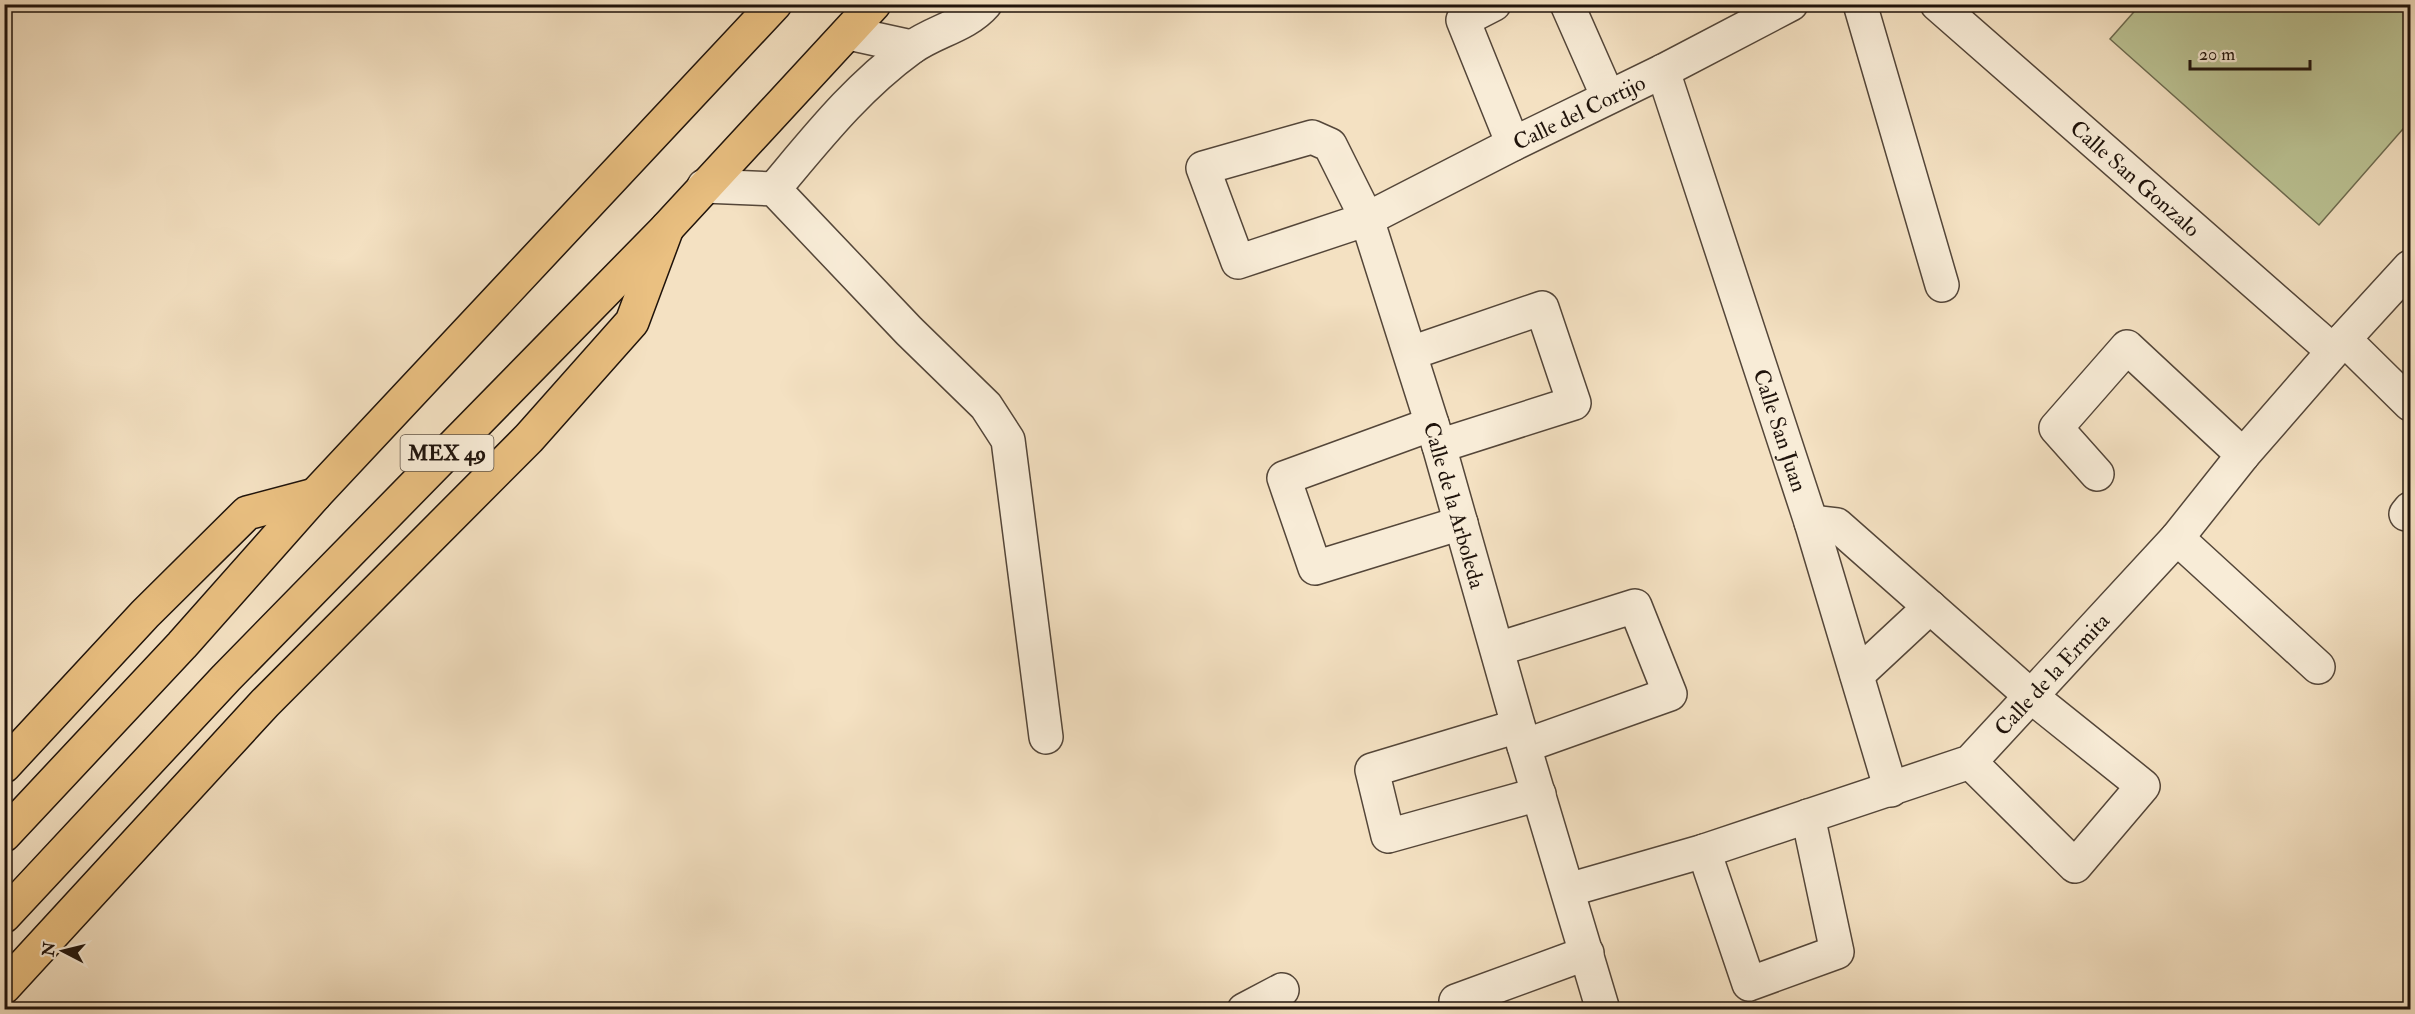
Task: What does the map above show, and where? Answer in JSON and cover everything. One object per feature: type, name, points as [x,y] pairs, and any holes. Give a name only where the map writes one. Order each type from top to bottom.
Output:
[{"type":"main road","name":"MEX 49","points":[[4,835],[182,645],[315,495],[775,4]]},
{"type":"main road","name":"MEX 49","points":[[4,916],[226,678],[668,228],[704,186],[874,4]]},
{"type":"main road","points":[[4,987],[265,704],[529,438],[632,322],[668,228]]},
{"type":"main road","points":[[4,766],[145,614],[247,513],[315,495]]},
{"type":"street","points":[[774,189],[855,95],[912,47],[977,14],[986,4]]},
{"type":"street","points":[[1494,4],[1463,20],[1512,144]]},
{"type":"street","points":[[1567,4],[1608,97]]},
{"type":"street","name":"Calle del Cortijo","points":[[1312,137],[1203,168],[1238,262],[1367,219],[1512,144],[1663,71],[1791,4]]},
{"type":"street","points":[[1860,4],[1942,285]]},
{"type":"street","name":"Calle San Gonzalo","points":[[1937,4],[2410,404]]},
{"type":"street","points":[[848,33],[912,47]]},
{"type":"street","name":"Calle San Juan","points":[[1663,71],[1812,522],[1891,790]]},
{"type":"street","name":"Calle de la Arboleda","points":[[1312,137],[1330,145],[1367,219],[1411,353],[1498,649],[1521,736],[1603,1010]]},
{"type":"street","points":[[704,186],[774,189],[909,331],[986,406],[1008,440],[1046,737]]},
{"type":"street","name":"Calle de la Ermita","points":[[1568,890],[1704,851],[1971,762],[2177,538],[2243,455],[2338,345],[2410,267]]},
{"type":"street","points":[[1411,353],[1542,308],[1574,403],[1435,435],[1284,478],[1315,568],[1461,523]]},
{"type":"street","points":[[2097,474],[2056,428],[2127,347],[2243,455]]},
{"type":"street","points":[[1812,522],[1837,525],[2032,697],[2143,786],[2075,866],[1971,762]]},
{"type":"street","points":[[2177,538],[2318,667]]},
{"type":"street","points":[[1498,649],[1635,606],[1670,694],[1521,736],[1372,770],[1388,836],[1539,794]]},
{"type":"street","points":[[1857,675],[1930,607]]},
{"type":"street","points":[[1704,851],[1749,984],[1838,952],[1808,816]]},
{"type":"street","points":[[1456,1001],[1587,953]]},
{"type":"street","points":[[1244,1010],[1282,990]]},
{"type":"green space","points":[[2140,5],[2410,5],[2410,121],[2319,225],[2110,39]]}]
